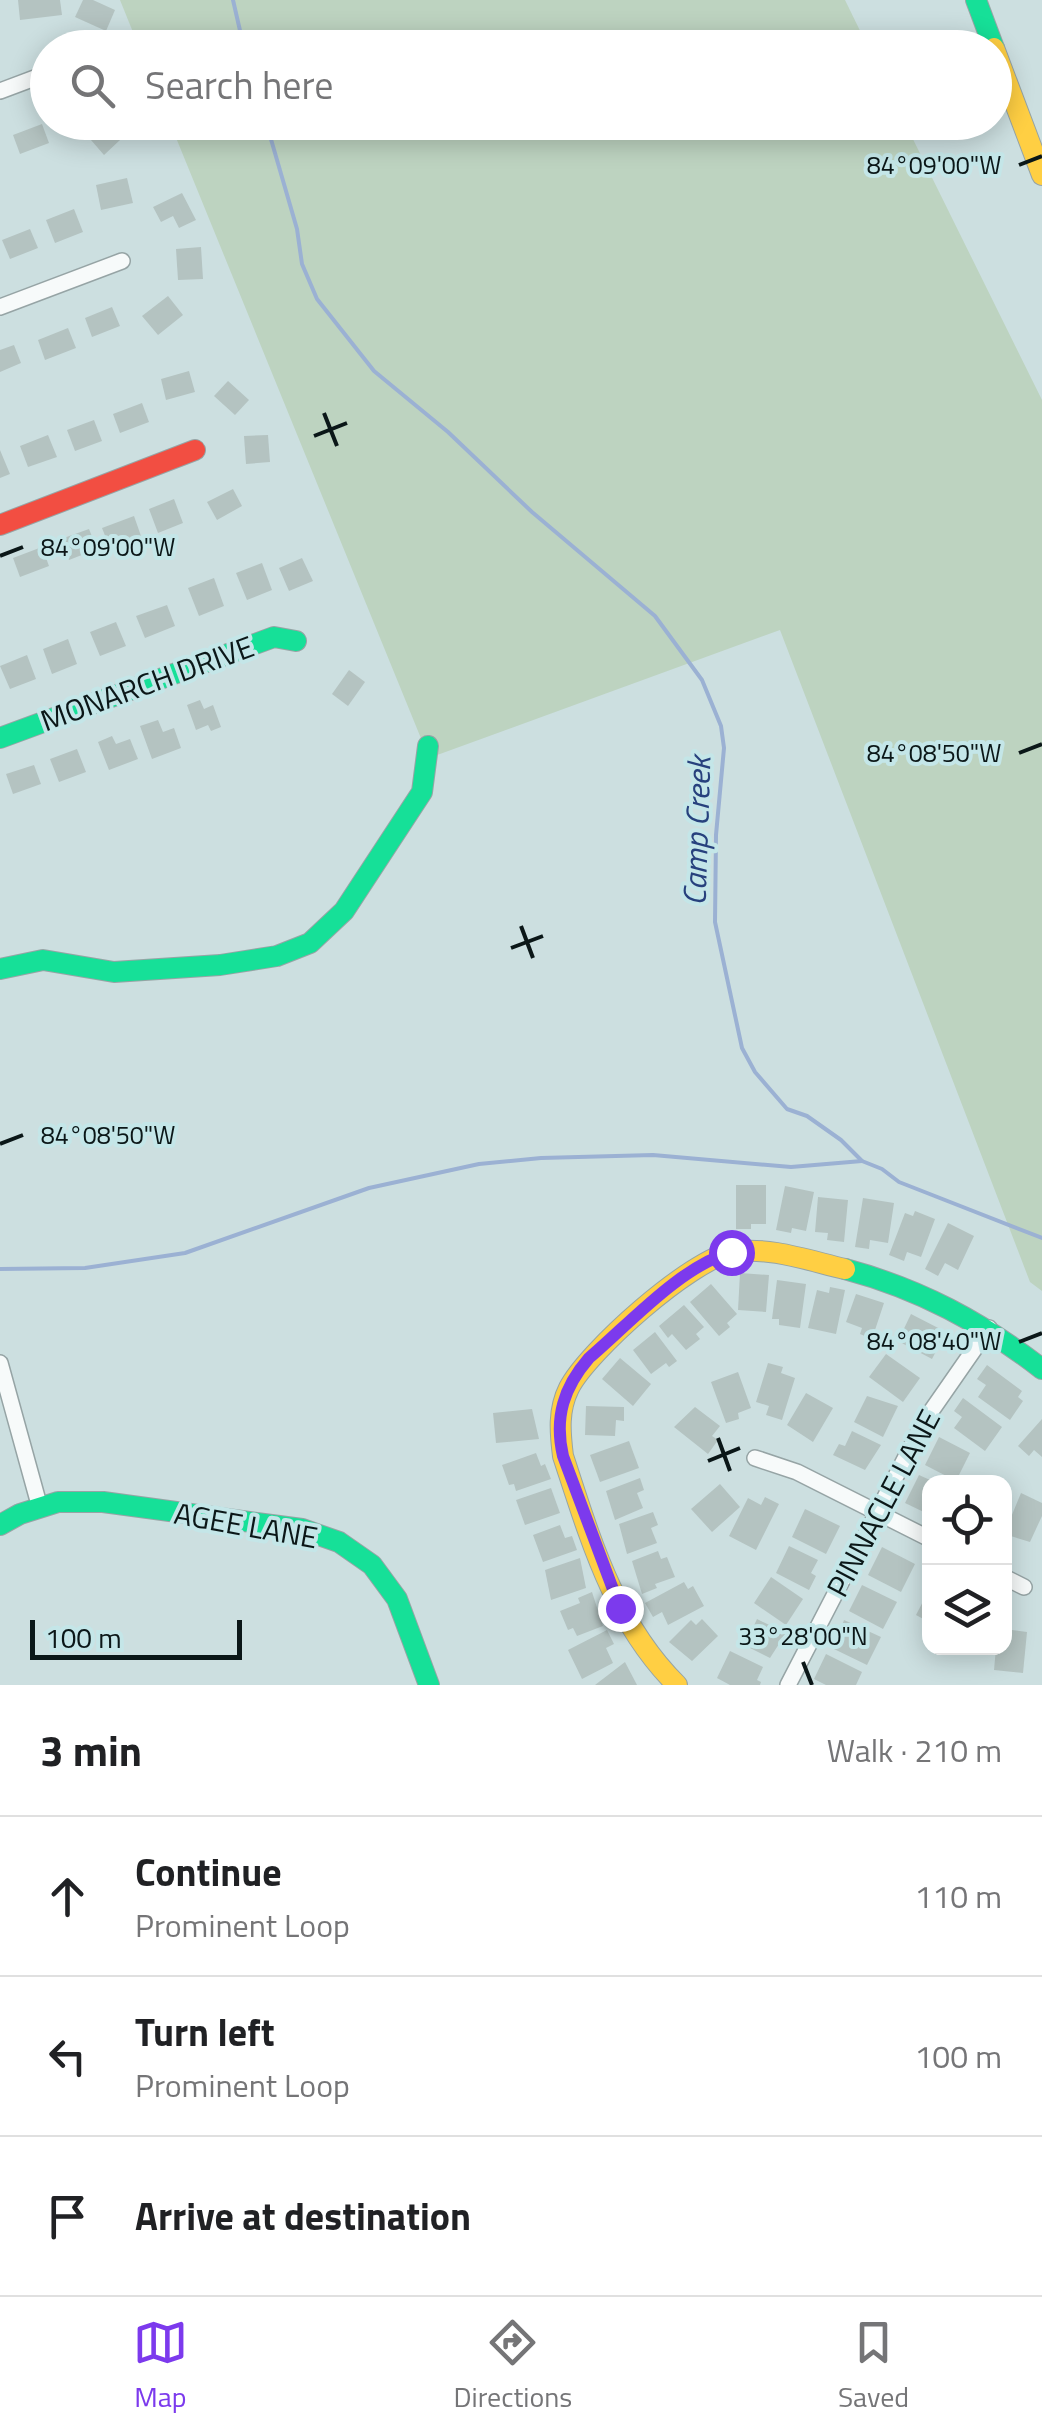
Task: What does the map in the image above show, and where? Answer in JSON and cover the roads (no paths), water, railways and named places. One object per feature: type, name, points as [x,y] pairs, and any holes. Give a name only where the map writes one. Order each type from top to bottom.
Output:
[{"type":"street","points":[[976,0],[987,30]]},
{"type":"street","points":[[0,91],[30,80]]},
{"type":"street","points":[[1012,95],[1042,174]]},
{"type":"street","points":[[0,308],[122,261]]},
{"type":"street","points":[[0,525],[195,450]]},
{"type":"street","name":"MONARCH DRIVE","points":[[0,738],[274,637],[296,641]]},
{"type":"street","points":[[0,969],[43,960],[114,972],[220,966],[277,956],[310,943],[344,910],[422,792],[428,746]]},
{"type":"street","points":[[677,1685],[646,1654],[624,1618],[563,1456],[558,1430],[561,1408],[576,1374],[589,1358],[688,1273],[720,1256],[743,1251],[881,1276],[946,1302],[989,1328],[1042,1369]]},
{"type":"street","name":"PINNACLE LANE","points":[[788,1685],[924,1420],[989,1328]]},
{"type":"street","points":[[0,1363],[40,1508]]},
{"type":"street","points":[[755,1458],[798,1472],[922,1535]]},
{"type":"street","name":"AGEE LANE","points":[[0,1525],[58,1502],[103,1502],[302,1530],[339,1542],[372,1565],[397,1600],[430,1685]]},
{"type":"street","points":[[1012,1582],[1024,1588]]},
{"type":"waterway","name":"Camp Creek","points":[[233,0],[240,30]]},
{"type":"waterway","name":"Camp Creek","points":[[271,140],[297,229],[302,264],[317,299],[374,371],[655,616],[702,680],[721,726],[724,748],[716,835],[715,922],[742,1048],[755,1072],[787,1109],[807,1116],[862,1161],[899,1182],[1042,1238]]},
{"type":"waterway","points":[[0,1269],[85,1268],[185,1253],[369,1188],[479,1164],[653,1155],[791,1167],[862,1161]]}]
